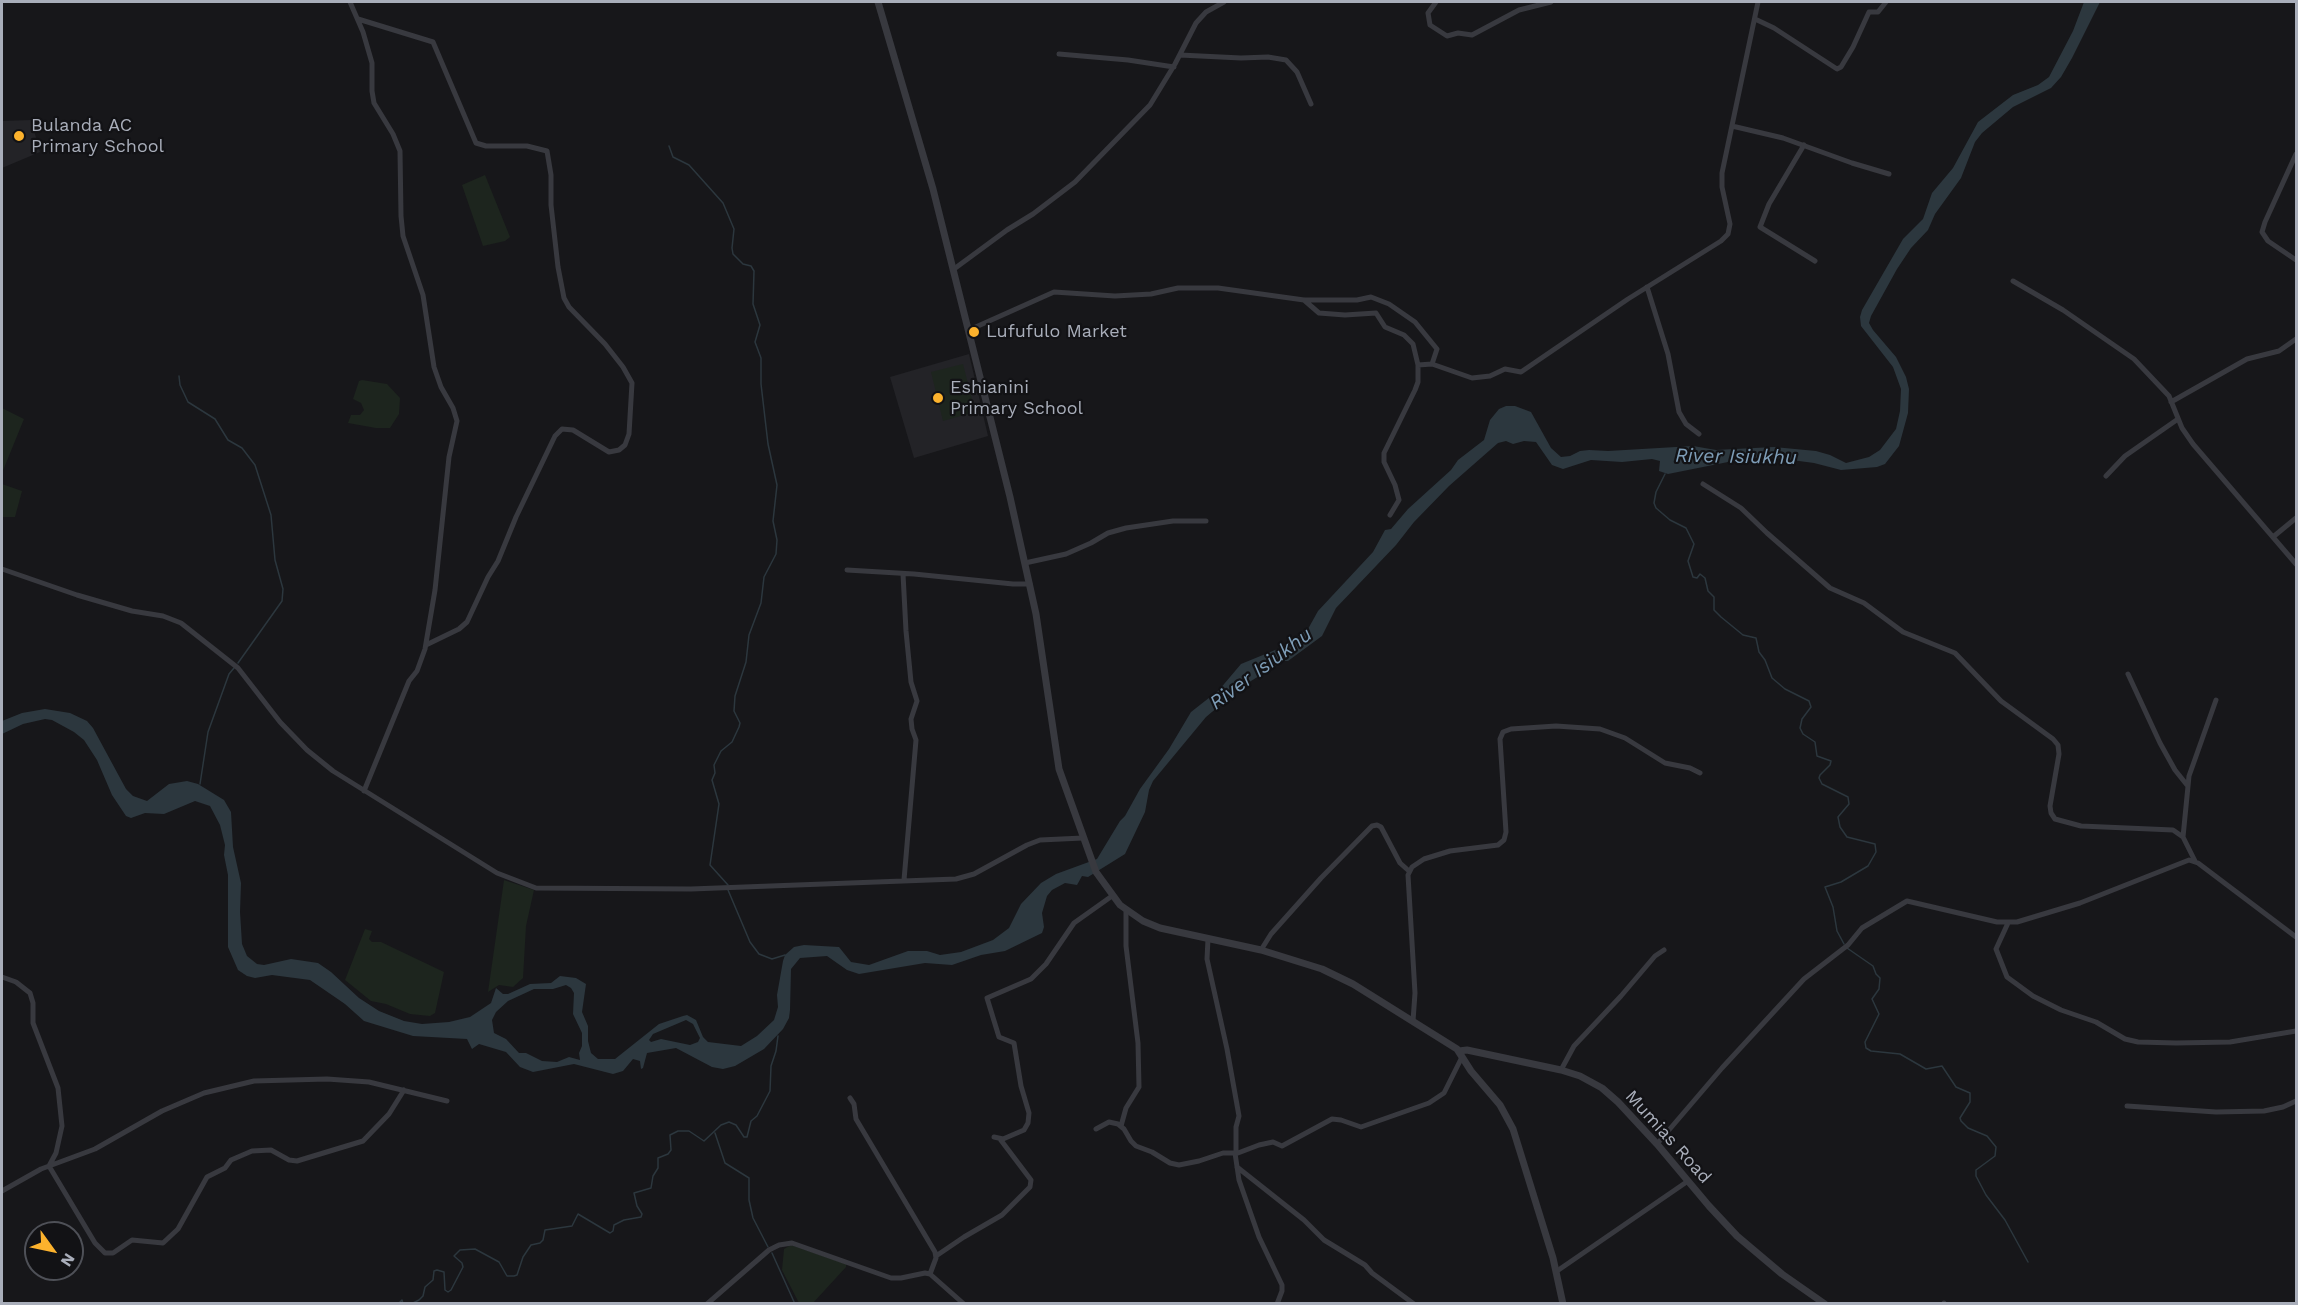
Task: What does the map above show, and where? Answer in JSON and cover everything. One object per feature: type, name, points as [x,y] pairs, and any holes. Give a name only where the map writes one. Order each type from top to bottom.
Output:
[{"type":"street","points":[[350,2],[372,63],[374,103],[393,134],[401,155],[401,223],[423,295],[434,367],[457,421],[449,457],[435,590],[426,645],[417,671],[409,681],[364,791]]},
{"type":"street","points":[[878,2],[918,132],[954,269],[1025,562],[1059,769],[1096,872],[1112,896],[1126,910],[1153,926],[1261,950],[1334,974],[1413,1021],[1460,1054],[1500,1105],[1513,1129],[1557,1271],[1563,1304]]},
{"type":"street","points":[[954,269],[1075,182],[1150,105],[1174,67],[1196,23],[1206,12],[1224,2]]},
{"type":"street","points":[[1438,2],[1428,13],[1430,24],[1447,36],[1458,33],[1472,35],[1519,10],[1551,2]]},
{"type":"street","points":[[1418,365],[1432,364],[1472,378],[1490,376],[1505,369],[1521,372],[1647,287],[1721,241],[1728,234],[1730,227],[1722,187],[1722,173],[1758,2]]},
{"type":"street","points":[[1755,19],[1783,33],[1837,69],[1841,67],[1853,47],[1869,12],[1878,12],[1886,2]]},
{"type":"street","points":[[358,19],[433,42],[476,143],[486,146],[527,146],[547,152],[551,175],[556,258],[564,298],[569,307],[611,353],[632,383],[629,434],[625,445],[619,450],[609,452],[569,429],[562,429],[555,436],[548,447],[498,561],[467,622],[459,629],[426,645]]},
{"type":"street","points":[[1059,54],[1174,67]]},
{"type":"street","points":[[1180,55],[1282,58],[1294,66],[1311,104]]},
{"type":"street","points":[[1732,126],[1783,138],[1889,174]]},
{"type":"street","points":[[1804,145],[1769,204],[1760,227],[1815,261]]},
{"type":"street","points":[[2296,154],[2262,232],[2268,241],[2296,260]]},
{"type":"street","points":[[2013,281],[2064,310],[2130,355],[2164,390],[2193,444],[2296,564]]},
{"type":"street","points":[[969,330],[1054,292],[1136,296],[1178,288],[1198,287],[1270,294],[1304,300],[1357,300],[1371,297],[1389,304],[1425,332],[1437,349],[1432,364]]},
{"type":"street","points":[[1647,287],[1668,354],[1679,412],[1686,424],[1699,434]]},
{"type":"street","points":[[1304,300],[1319,313],[1345,315],[1376,313],[1385,327],[1404,335],[1413,344],[1417,356],[1418,382],[1384,453],[1384,462],[1395,485],[1399,501],[1390,515]]},
{"type":"street","points":[[2171,402],[2247,359],[2279,351],[2296,339]]},
{"type":"street","points":[[2106,476],[2125,456],[2178,419]]},
{"type":"street","points":[[1703,484],[1735,503],[1830,588],[1864,603],[1903,632],[1951,650],[2001,702],[2053,739],[2058,745],[2059,753],[2050,806],[2055,819],[2081,826],[2173,830],[2183,837],[2195,861],[2296,938]]},
{"type":"street","points":[[2273,537],[2296,518]]},
{"type":"street","points":[[1025,562],[1066,554],[1108,533],[1126,528],[1173,521],[1206,520]]},
{"type":"street","points":[[2,569],[77,595],[132,611],[163,616],[181,623],[238,668],[280,722],[307,750],[364,791],[497,873],[536,888],[691,889],[940,880],[966,877],[1040,840],[1083,838]]},
{"type":"street","points":[[847,570],[1030,584]]},
{"type":"street","points":[[903,574],[911,682],[917,701],[911,719],[916,740],[904,880]]},
{"type":"street","points":[[2127,674],[2160,743],[2175,770],[2187,785]]},
{"type":"street","points":[[2183,837],[2187,785],[2216,700]]},
{"type":"street","points":[[1413,1021],[1415,993],[1407,885],[1409,871],[1420,861],[1441,854],[1498,845],[1504,840],[1506,832],[1500,739],[1502,733],[1507,730],[1556,726],[1600,729],[1625,738],[1665,763],[1700,773]]},
{"type":"street","points":[[1261,950],[1265,940],[1372,826],[1382,827],[1400,862],[1409,871]]},
{"type":"street","points":[[1657,1144],[1703,1089],[1799,984],[1846,947],[1862,928],[1909,901],[2008,923],[2017,922],[2060,909],[2186,861],[2195,861]]},
{"type":"street","points":[[930,1274],[936,1256],[964,1236],[1002,1215],[1031,1185],[1031,1180],[997,1138],[1024,1130],[1028,1123],[1029,1113],[1021,1086],[1016,1049],[1012,1042],[999,1037],[987,998],[1031,979],[1046,964],[1074,923],[1112,896]]},
{"type":"street","points":[[1121,1125],[1126,1108],[1140,1087],[1138,1043],[1126,946],[1126,910]]},
{"type":"street","points":[[2008,923],[1996,949],[2007,977],[2033,996],[2061,1010],[2096,1022],[2125,1040],[2157,1043],[2230,1042],[2296,1031]]},
{"type":"street","points":[[1208,939],[1207,959],[1216,993],[1239,1116],[1236,1127],[1236,1167],[1260,1236],[1281,1280],[1282,1291],[1277,1304]]},
{"type":"street","points":[[1561,1070],[1574,1046],[1622,996],[1655,956],[1664,950]]},
{"type":"street","points":[[2,977],[16,982],[30,993],[33,1003],[33,1023],[58,1088],[62,1126],[56,1154],[49,1166]]},
{"type":"street","name":"Mumias Road","points":[[1460,1054],[1467,1050],[1561,1070],[1580,1076],[1602,1088],[1657,1144],[1737,1236],[1782,1274],[1825,1304]]},
{"type":"street","points":[[1096,1129],[1109,1122],[1121,1125],[1132,1144],[1170,1163],[1184,1164],[1206,1160],[1223,1153],[1236,1153],[1273,1142],[1284,1145],[1306,1131],[1332,1119],[1361,1127],[1429,1103],[1444,1093],[1460,1054]]},
{"type":"street","points":[[2,1191],[22,1178],[94,1149],[162,1112],[204,1093],[254,1081],[327,1079],[369,1082],[447,1101]]},
{"type":"street","points":[[49,1166],[101,1250],[113,1253],[132,1240],[160,1244],[178,1228],[198,1196],[204,1181],[210,1174],[225,1168],[231,1160],[262,1149],[274,1151],[289,1160],[297,1161],[359,1143],[389,1114],[404,1090]]},
{"type":"street","points":[[850,1098],[854,1104],[856,1119],[928,1238],[936,1256]]},
{"type":"street","points":[[2127,1106],[2216,1112],[2264,1111],[2274,1110],[2296,1101]]},
{"type":"street","points":[[1236,1167],[1304,1220],[1324,1240],[1365,1265],[1372,1273],[1414,1304]]},
{"type":"street","points":[[1557,1271],[1688,1181]]},
{"type":"street","points":[[707,1304],[766,1252],[784,1244],[798,1244],[891,1278],[930,1274],[964,1304]]},
{"type":"shaded area","name":"Bulanda AC Primary School","points":[[31,120],[40,152],[2,168],[2,121]]},
{"type":"shaded area","points":[[485,175],[510,237],[505,241],[483,246],[462,185]]},
{"type":"shaded area","name":"Eshianini Primary School","points":[[969,354],[988,436],[914,458],[890,377]]},
{"type":"shaded area","points":[[963,364],[975,412],[943,421],[931,372]]},
{"type":"shaded area","points":[[359,381],[387,384],[400,398],[399,414],[390,428],[348,423],[351,415],[360,415],[364,410],[361,403],[353,399]]},
{"type":"shaded area","points":[[2,408],[24,419],[2,473]]},
{"type":"shaded area","points":[[2,484],[22,491],[15,517],[2,517]]},
{"type":"shaded area","points":[[504,880],[534,890],[526,926],[523,978],[513,987],[499,985],[488,992]]},
{"type":"shaded area","points":[[365,929],[372,931],[369,939],[372,942],[381,942],[444,972],[435,1013],[430,1016],[410,1014],[386,1004],[371,1001],[345,980]]},
{"type":"shaded area","points":[[791,1245],[846,1264],[846,1267],[813,1303],[799,1303],[782,1270],[784,1249]]},
{"type":"water","name":"River Isiukhu","points":[[2084,2],[2100,2],[2061,77],[2051,88],[2013,107],[1982,133],[1975,142],[1961,178],[1935,214],[1928,230],[1911,248],[1897,269],[1871,316],[1869,323],[1896,357],[1909,389],[1908,413],[1899,446],[1885,464],[1877,467],[1841,470],[1814,463],[1769,457],[1743,459],[1668,474],[1659,471],[1660,461],[1652,459],[1622,462],[1591,460],[1563,469],[1552,465],[1536,442],[1498,443],[1449,486],[1414,522],[1396,545],[1336,608],[1322,636],[1288,661],[1283,661],[1243,686],[1206,717],[1153,781],[1145,812],[1125,854],[1088,877],[1082,876],[1077,885],[1065,883],[1052,890],[1047,896],[1042,913],[1044,927],[1042,933],[1005,951],[981,955],[952,965],[925,963],[859,974],[847,970],[827,956],[800,958],[791,969],[789,1018],[783,1029],[764,1049],[735,1066],[723,1069],[712,1067],[676,1048],[647,1053],[643,1068],[641,1069],[640,1061],[633,1059],[623,1071],[613,1074],[574,1064],[533,1072],[520,1067],[506,1052],[479,1044],[472,1049],[467,1039],[413,1036],[364,1021],[345,1004],[310,980],[272,975],[255,978],[247,976],[238,970],[228,947],[228,875],[224,855],[225,845],[220,825],[210,806],[195,801],[164,814],[145,813],[131,818],[126,816],[112,795],[97,760],[84,740],[74,732],[52,720],[45,719],[23,724],[2,734],[2,721],[22,713],[45,709],[70,713],[87,721],[93,728],[126,789],[133,796],[147,801],[169,784],[187,781],[198,784],[224,800],[231,812],[233,847],[241,883],[242,944],[247,956],[257,964],[264,965],[291,959],[318,963],[359,998],[379,1011],[404,1021],[422,1024],[449,1022],[470,1017],[491,1003],[496,988],[503,994],[508,994],[530,984],[551,983],[560,976],[576,978],[586,984],[582,1012],[588,1026],[591,1053],[598,1059],[615,1059],[659,1024],[687,1015],[696,1020],[703,1037],[708,1042],[741,1046],[757,1036],[774,1020],[778,1007],[777,995],[783,961],[785,955],[794,947],[804,945],[839,947],[851,962],[869,965],[908,951],[927,951],[940,955],[961,952],[993,940],[1009,928],[1021,904],[1041,883],[1056,874],[1097,859],[1191,712],[1219,690],[1241,664],[1280,648],[1308,629],[1318,611],[1373,552],[1385,530],[1391,529],[1408,509],[1451,470],[1458,460],[1484,440],[1490,420],[1499,409],[1515,406],[1531,412],[1551,448],[1561,457],[1589,450],[1693,446],[1716,450],[1774,447],[1816,451],[1846,463],[1869,457],[1880,450],[1896,429],[1901,389],[1893,367],[1861,326],[1862,310],[1903,239],[1923,219],[1932,193],[1953,168],[1978,122],[2013,95],[2038,85],[2049,77],[2073,31]],"holes":[[[566,985],[574,993],[573,1014],[582,1033],[580,1060],[569,1057],[557,1062],[542,1061],[526,1053],[519,1053],[506,1039],[494,1033],[492,1020],[496,1012],[508,1001],[534,989],[553,989]],[[686,1020],[693,1024],[700,1038],[698,1042],[690,1045],[661,1039],[651,1042],[649,1040],[653,1034]]]},
{"type":"waterway","points":[[669,146],[673,157],[689,165],[723,203],[734,229],[733,254],[743,264],[751,266],[754,271],[753,304],[760,325],[755,342],[761,358],[761,384],[768,444],[777,485],[773,521],[777,540],[776,554],[764,577],[761,603],[749,635],[746,662],[735,696],[734,711],[740,723],[732,742],[721,751],[714,765],[715,773],[712,780],[719,804],[710,865],[728,885]]},
{"type":"waterway","points":[[179,376],[180,385],[188,402],[215,419],[228,440],[242,448],[255,465],[271,515],[275,560],[283,589],[282,601],[238,663]]},
{"type":"waterway","points":[[1665,474],[1656,492],[1654,503],[1656,508],[1670,520],[1686,528],[1694,544],[1688,561],[1693,577],[1697,578],[1700,574],[1705,578],[1708,591],[1714,597],[1714,610],[1721,617],[1743,635],[1756,638],[1759,652],[1772,678],[1785,689],[1809,701],[1811,707],[1802,719],[1800,728],[1803,734],[1815,742],[1817,756],[1831,761],[1820,775],[1822,784],[1848,797],[1849,804],[1838,817],[1840,827],[1847,837],[1875,844],[1876,852],[1868,866],[1841,882],[1825,887],[1833,907],[1837,931],[1844,944]]},
{"type":"waterway","points":[[200,784],[208,732],[229,674],[234,668]]},
{"type":"waterway","points":[[728,890],[750,942],[759,954],[772,959],[785,955]]},
{"type":"waterway","points":[[1847,948],[1873,966],[1880,978],[1879,989],[1872,999],[1879,1014],[1865,1042],[1866,1048],[1871,1051],[1900,1054],[1926,1069],[1942,1066],[1956,1087],[1970,1093],[1970,1102],[1960,1118],[1961,1121],[1968,1128],[1987,1136],[1996,1147],[1995,1156],[1976,1170],[1976,1176],[1986,1195],[2005,1220],[2028,1262]]},
{"type":"waterway","points":[[411,1304],[423,1296],[425,1287],[433,1280],[434,1271],[444,1272],[445,1290],[448,1292],[451,1290],[463,1267],[454,1256],[460,1250],[475,1249],[499,1262],[507,1276],[514,1276],[517,1275],[523,1257],[531,1245],[543,1240],[545,1230],[572,1226],[578,1214],[610,1233],[614,1225],[624,1220],[641,1217],[634,1193],[651,1188],[653,1176],[658,1168],[658,1158],[668,1154],[671,1150],[670,1135],[678,1131],[689,1131],[704,1141],[721,1125],[729,1122],[736,1125],[744,1137],[747,1137],[751,1121],[757,1116],[770,1091],[771,1066],[778,1036]]},
{"type":"waterway","points":[[715,1133],[725,1163],[749,1178],[749,1200],[753,1218],[768,1247]]},
{"type":"waterway","points":[[772,1253],[795,1304]]},
{"type":"waterway","points":[[398,1304],[402,1300],[403,1304]]},
{"type":"place","name":"Bulanda AC Primary School","points":[[19,136]]},
{"type":"place","name":"Lufufulo Market","points":[[974,332]]},
{"type":"place","name":"Eshianini Primary School","points":[[938,398]]}]
